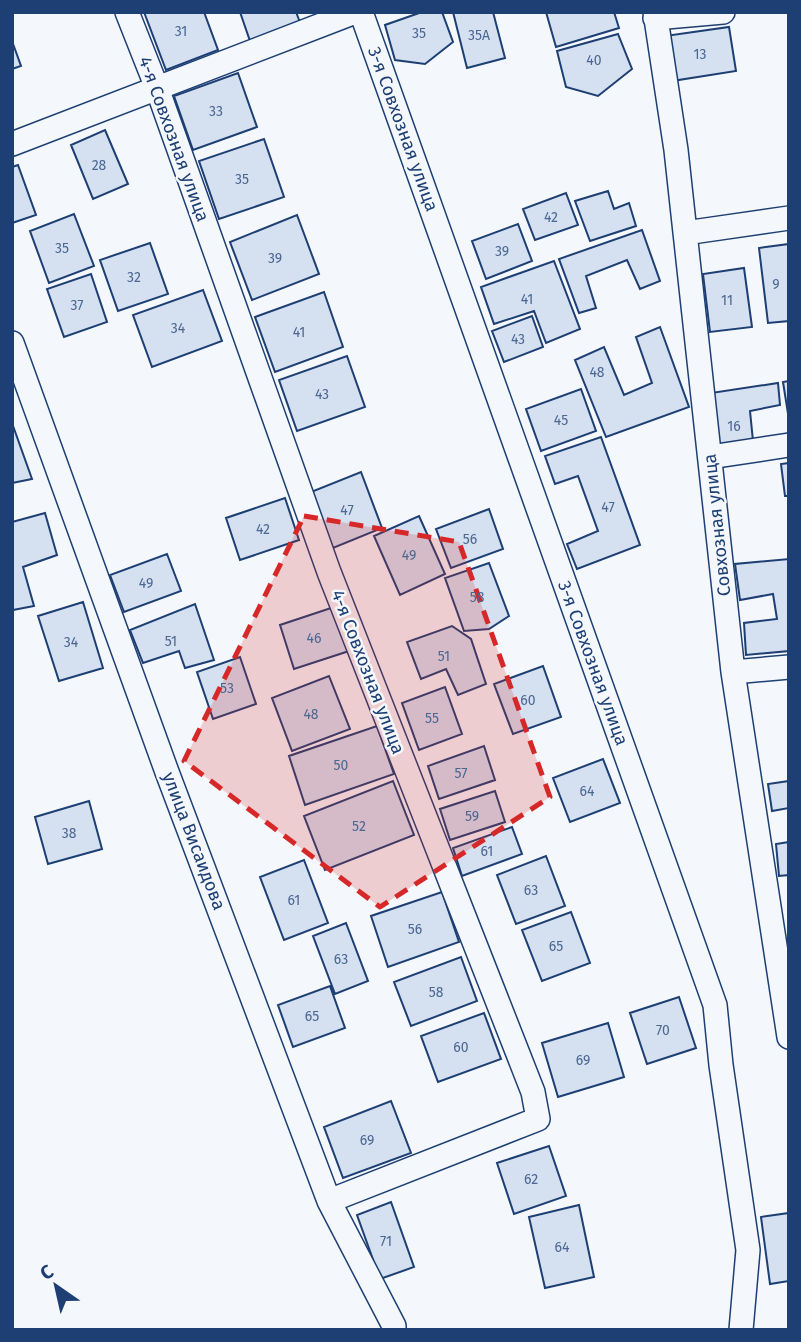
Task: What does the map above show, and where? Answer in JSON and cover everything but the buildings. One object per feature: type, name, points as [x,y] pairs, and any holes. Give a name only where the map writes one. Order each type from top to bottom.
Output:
[{"type":"street","name":"4-я Совхозная улица","points":[[127,12],[157,88],[329,572],[533,1092],[538,1119],[330,1200]]},
{"type":"street","points":[[12,144],[355,12]]},
{"type":"street","name":"3-я Совхозная улица","points":[[361,12],[715,1004],[748,1250],[741,1330]]},
{"type":"street","points":[[655,15],[723,12]]},
{"type":"street","name":"Совхозная улица","points":[[655,15],[676,150],[733,672],[789,1037]]},
{"type":"street","points":[[685,233],[789,218]]},
{"type":"street","name":"улица Висаидова","points":[[12,343],[167,772],[330,1200],[394,1330]]},
{"type":"street","points":[[710,457],[789,445]]},
{"type":"street","points":[[733,672],[789,667]]},
{"type":"highlighted area","points":[[304,516],[459,542],[550,797],[380,907],[184,761]]}]
